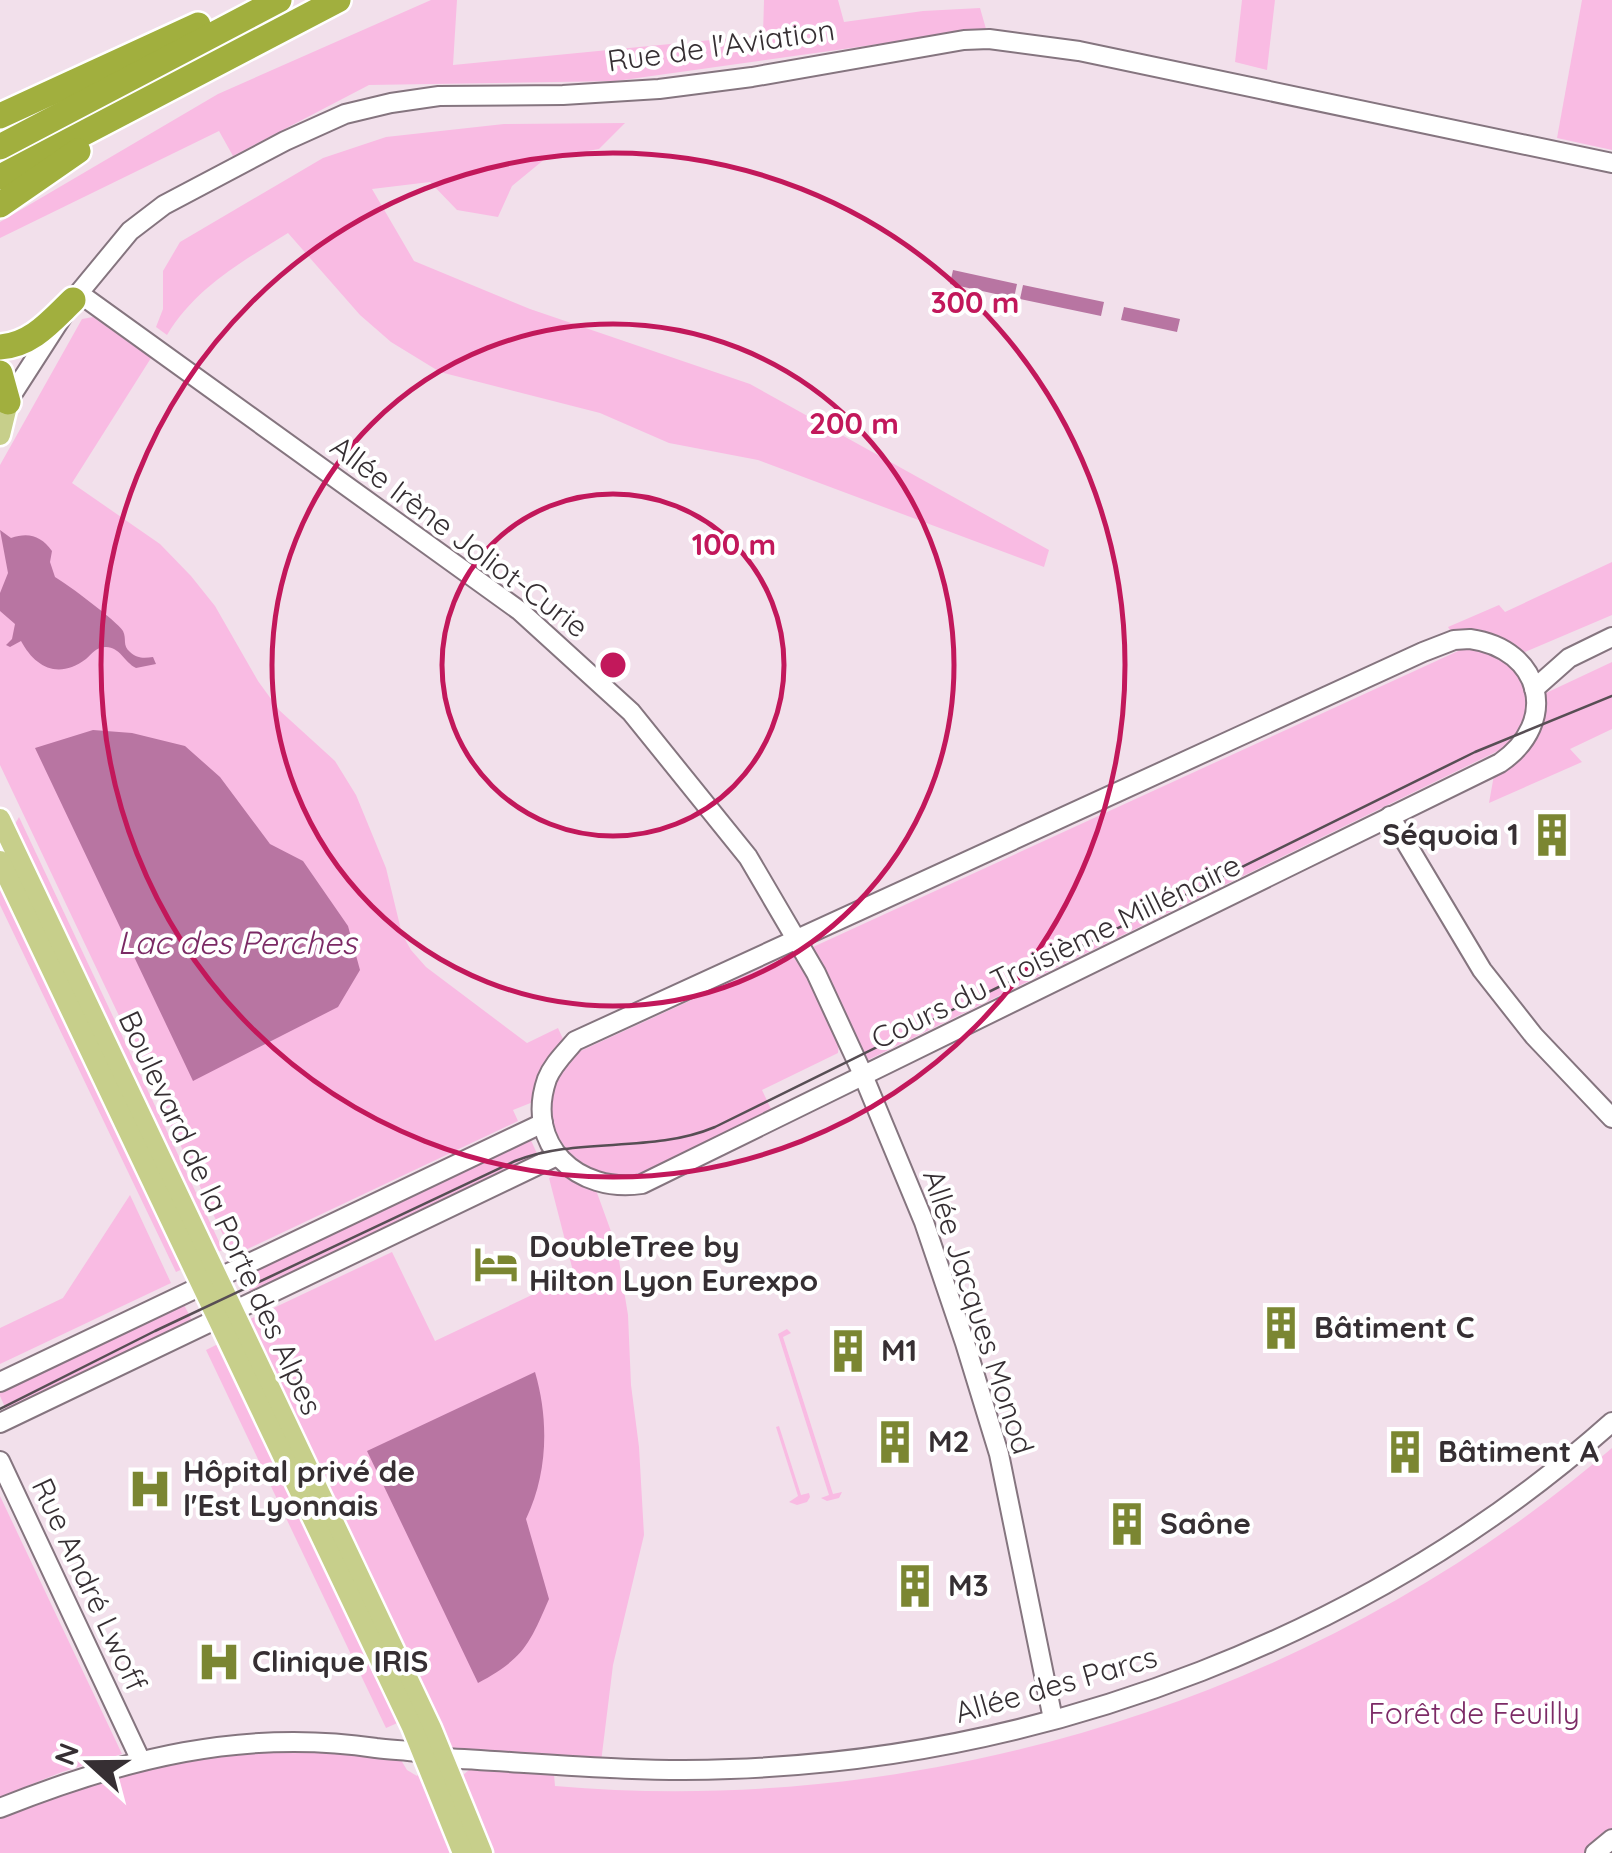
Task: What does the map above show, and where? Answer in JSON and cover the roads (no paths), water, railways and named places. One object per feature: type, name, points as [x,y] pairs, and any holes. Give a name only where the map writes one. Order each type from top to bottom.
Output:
[{"type":"highway","points":[[0,116],[184,30],[263,0]]},
{"type":"highway","points":[[0,147],[279,0]]},
{"type":"highway","points":[[0,177],[338,0]]},
{"type":"highway","points":[[0,205],[183,79]]},
{"type":"highway","points":[[0,347],[27,340],[80,300]]},
{"type":"highway","points":[[0,373],[4,408]]},
{"type":"main road","points":[[0,434],[4,408]]},
{"type":"main road","name":"Boulevard de la Porte des Alpes","points":[[0,819],[210,1282]]},
{"type":"main road","name":"Boulevard de la Porte des Alpes","points":[[0,861],[444,1758],[482,1853]]},
{"type":"main road","name":"Boulevard de la Porte des Alpes","points":[[227,1316],[422,1750],[463,1853]]},
{"type":"street","name":"Rue de l'Aviation","points":[[0,434],[91,275],[130,231],[164,204],[318,124],[391,103],[439,96],[659,89],[752,77],[938,42],[976,40],[1078,51],[1612,163]]},
{"type":"street","name":"Rue de l'Aviation","points":[[4,408],[80,300],[132,244],[204,185]]},
{"type":"street","name":"Allée Irène Joliot-Curie","points":[[80,300],[470,571],[596,678],[631,712],[726,826],[798,939]]},
{"type":"street","points":[[0,1423],[557,1156],[543,1123],[542,1100],[556,1063],[576,1042],[1454,640],[1489,641],[1508,650],[1522,664],[1534,689],[1569,658],[1612,638]]},
{"type":"street","points":[[1522,664],[1569,658]]},
{"type":"street","name":"Cours du Troisième Millénaire","points":[[557,1156],[590,1180],[610,1186],[642,1184],[1500,763],[1526,738],[1533,722],[1534,689]]},
{"type":"street","points":[[1390,816],[1482,970],[1534,1036],[1612,1118]]},
{"type":"street","name":"Allée Jacques Monod","points":[[798,939],[864,1077],[924,1222],[966,1343],[998,1454],[1053,1720]]},
{"type":"street","points":[[0,1382],[543,1123]]},
{"type":"street","name":"Allée des Parcs","points":[[422,1750],[444,1758],[670,1771],[766,1767],[899,1754],[1053,1720],[1225,1662],[1389,1581],[1510,1501],[1612,1422]]},
{"type":"street","name":"Rue André Lwoff","points":[[0,1461],[141,1761]]},
{"type":"street","points":[[0,1808],[56,1786],[141,1761],[230,1743],[295,1739],[422,1750]]},
{"type":"street","points":[[1595,1853],[1612,1839]]},
{"type":"water","points":[[953,270],[1017,284],[1014,298],[950,284]]},
{"type":"water","points":[[1023,285],[1104,302],[1101,316],[1020,299]]},
{"type":"water","points":[[1124,307],[1180,319],[1177,332],[1121,320]]},
{"type":"water","points":[[0,530],[11,538],[23,535],[43,542],[52,551],[50,562],[55,577],[119,626],[130,652],[138,657],[153,657],[156,664],[136,668],[115,649],[106,647],[66,669],[48,668],[33,658],[21,641],[6,645],[12,639],[15,624],[0,611],[0,593],[8,573]]},
{"type":"water","name":"Lac des Perches","points":[[93,730],[132,733],[185,746],[220,777],[270,844],[303,861],[348,926],[360,970],[338,1007],[193,1081],[35,748]]},
{"type":"water","points":[[535,1372],[543,1409],[544,1446],[539,1483],[526,1519],[549,1599],[523,1649],[506,1666],[478,1683],[367,1451]]},
{"type":"tram line","points":[[0,1409],[155,1331],[515,1161],[565,1149],[666,1140],[715,1127],[1475,752],[1612,696]]},
{"type":"place","name":"Séquoia 1","points":[[1552,835]]},
{"type":"place","name":"DoubleTree by Hilton Lyon Eurexpo","points":[[496,1264]]},
{"type":"place","name":"Bâtiment C","points":[[1281,1328]]},
{"type":"place","name":"M1","points":[[848,1351]]},
{"type":"place","name":"M2","points":[[895,1442]]},
{"type":"place","name":"Bâtiment A","points":[[1405,1452]]},
{"type":"place","name":"Hôpital privé de l'Est Lyonnais","points":[[150,1489]]},
{"type":"place","name":"Saône","points":[[1127,1524]]},
{"type":"place","name":"M3","points":[[915,1586]]},
{"type":"place","name":"Clinique IRIS","points":[[219,1662]]},
{"type":"park label","name":"Forêt de Feuilly","points":[[1474,1714]]}]
